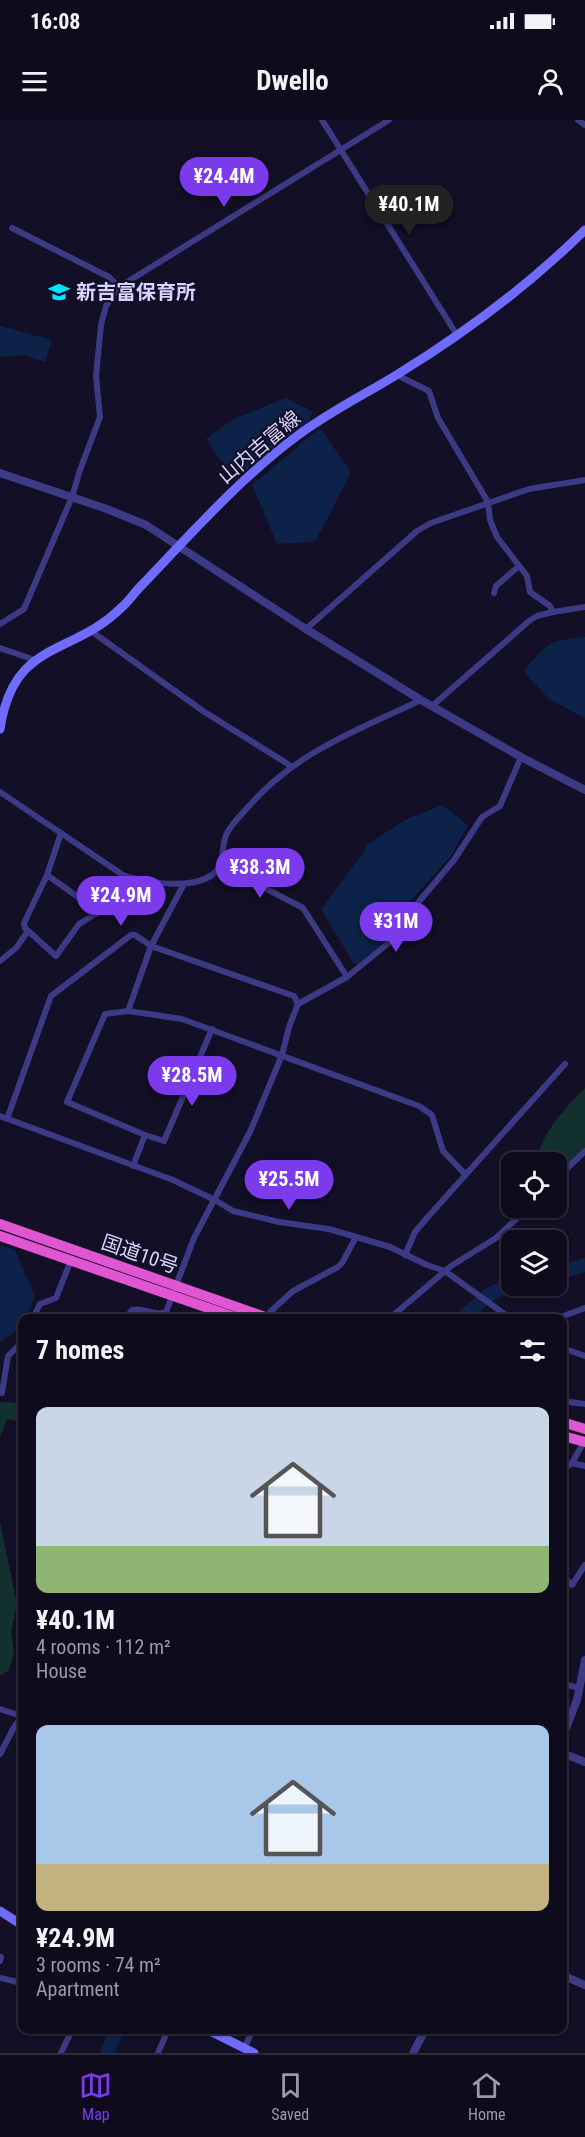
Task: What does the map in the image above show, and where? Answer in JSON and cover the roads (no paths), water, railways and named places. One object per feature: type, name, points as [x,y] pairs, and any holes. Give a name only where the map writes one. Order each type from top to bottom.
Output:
[{"type":"highway","name":"国道10号","points":[[0,1224],[175,1290],[228,1314]]},
{"type":"highway","name":"国道10号","points":[[0,1236],[71,1260],[265,1314]]},
{"type":"highway","points":[[567,1423],[585,1429]]},
{"type":"highway","points":[[567,1437],[585,1441]]},
{"type":"main road","name":"山内吉富線","points":[[0,729],[5,702],[15,682],[35,660],[50,650],[91,631],[121,608],[250,474],[296,437],[342,405],[397,375],[457,335],[538,274],[585,230]]},
{"type":"main road","points":[[0,1911],[18,1922]]},
{"type":"main road","points":[[216,2034],[249,2051]]},
{"type":"street","points":[[322,120],[457,335]]},
{"type":"street","points":[[0,624],[24,609],[72,497],[100,417],[96,376],[101,325],[106,306],[119,287],[389,120]]},
{"type":"street","points":[[578,120],[585,125]]},
{"type":"street","points":[[12,228],[109,277],[119,287]]},
{"type":"street","points":[[397,375],[429,391],[438,418],[488,502],[490,520],[497,537],[527,576],[530,592],[550,606],[553,612]]},
{"type":"street","points":[[0,473],[146,525],[306,629],[421,699],[521,757],[585,790]]},
{"type":"street","points":[[306,629],[417,531],[431,523],[529,489],[585,480]]},
{"type":"street","points":[[494,593],[496,586],[519,566]]},
{"type":"street","points":[[432,705],[529,621],[537,616],[553,612],[585,607]]},
{"type":"street","points":[[91,631],[203,711],[291,766]]},
{"type":"street","points":[[0,648],[35,660]]},
{"type":"street","points":[[0,792],[123,875],[137,880],[184,884],[213,875],[221,865],[227,834],[269,784],[291,766],[328,744],[421,699]]},
{"type":"street","points":[[164,1314],[194,1238],[250,1132],[282,1055],[289,1026],[298,1004],[347,977],[397,936],[417,904],[454,860],[482,817],[500,806],[521,757]]},
{"type":"street","points":[[47,875],[99,912],[79,924],[56,956],[25,928],[24,922],[47,875],[61,833]]},
{"type":"street","points":[[221,865],[303,908],[347,977]]},
{"type":"street","points":[[92,907],[109,883]]},
{"type":"street","points":[[128,1011],[151,946],[184,884]]},
{"type":"street","points":[[0,961],[16,948],[28,931]]},
{"type":"street","points":[[298,1004],[294,996],[151,946],[135,935],[131,935],[51,996],[3,1117],[173,1180],[233,1211],[279,1222],[329,1229],[372,1241],[445,1271],[504,1314]]},
{"type":"street","points":[[213,1029],[164,1141],[67,1102],[105,1014],[128,1011],[176,1017],[213,1029],[380,1090],[427,1110],[432,1115],[443,1151],[465,1174]]},
{"type":"street","points":[[405,1255],[415,1232],[565,1064]]},
{"type":"street","points":[[133,1166],[145,1135]]},
{"type":"street","points":[[567,1168],[585,1151]]},
{"type":"street","points":[[395,1314],[445,1271],[496,1238],[517,1218]]},
{"type":"street","points":[[270,1314],[293,1291],[342,1263],[356,1238]]},
{"type":"street","points":[[35,1314],[40,1304],[56,1298],[71,1260]]},
{"type":"street","points":[[129,1314],[138,1308],[156,1314]]},
{"type":"street","points":[[567,1315],[585,1308]]},
{"type":"street","points":[[2,1393],[8,1356],[18,1346]]},
{"type":"street","points":[[567,1350],[585,1356]]},
{"type":"street","points":[[567,1402],[585,1404]]},
{"type":"street","points":[[567,1467],[572,1463],[585,1441]]},
{"type":"street","points":[[572,1463],[585,1466]]},
{"type":"street","points":[[567,1580],[572,1585],[583,1572],[585,1565]]},
{"type":"street","points":[[567,1727],[580,1688],[585,1660]]},
{"type":"street","points":[[567,1685],[580,1688]]},
{"type":"street","points":[[0,1709],[18,1715]]},
{"type":"street","points":[[0,1754],[18,1723]]},
{"type":"street","points":[[567,1755],[585,1762]]},
{"type":"street","points":[[0,1961],[1,1957]]},
{"type":"street","points":[[567,1977],[585,1985]]},
{"type":"street","points":[[0,1978],[18,1982]]},
{"type":"street","points":[[61,2053],[70,2034]]},
{"type":"street","points":[[158,2053],[166,2034]]},
{"type":"street","points":[[249,2051],[252,2034]]},
{"type":"street","points":[[413,2053],[423,2034]]},
{"type":"water","points":[[0,326],[52,340],[45,362],[25,355],[0,357]]},
{"type":"water","points":[[286,398],[313,412],[308,421],[238,477],[220,460],[206,439],[233,419]]},
{"type":"water","points":[[320,428],[349,469],[350,475],[316,540],[277,544],[252,485]]},
{"type":"water","points":[[585,637],[585,718],[549,699],[526,674],[525,669],[550,644]]},
{"type":"water","points":[[442,805],[468,825],[451,856],[403,909],[392,935],[358,964],[354,964],[321,909],[365,850],[365,846],[405,820]]},
{"type":"water","points":[[0,1245],[15,1250],[35,1296],[28,1314],[18,1314],[18,1328],[0,1342]]},
{"type":"waterway","points":[[567,1270],[585,1265]]},
{"type":"waterway","points":[[467,1314],[490,1294],[501,1290]]},
{"type":"waterway","points":[[107,2053],[115,2034]]},
{"type":"place","name":"新吉富保育所","points":[[59,292]]}]
